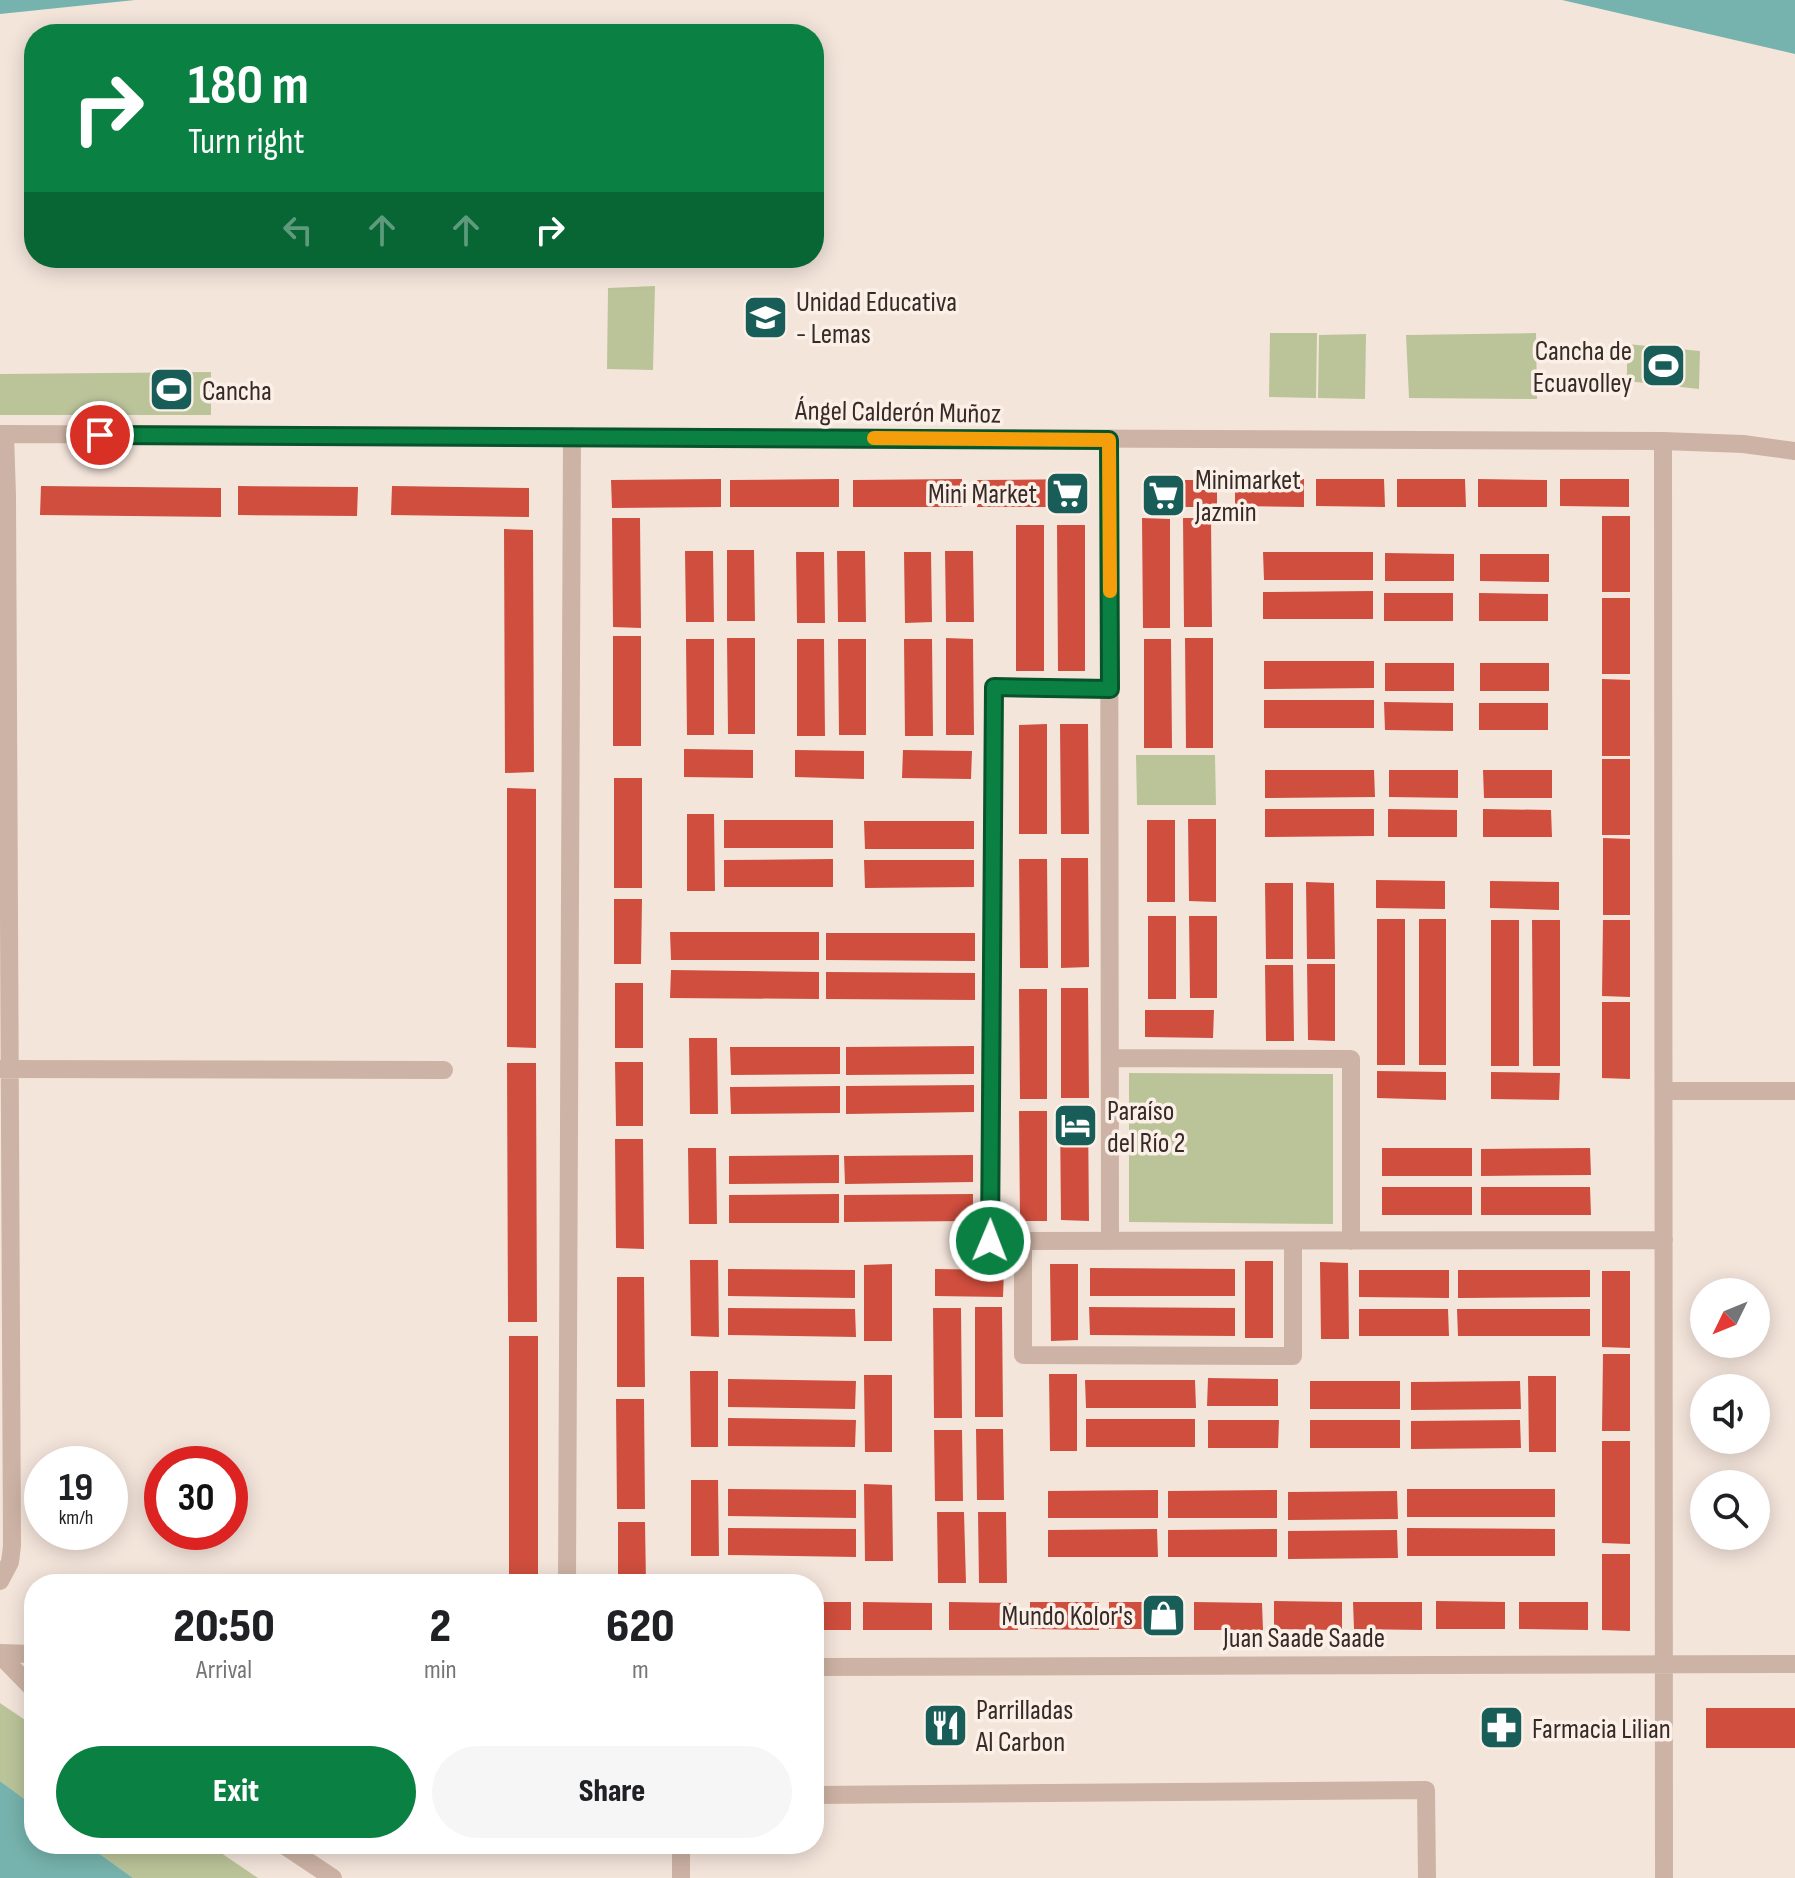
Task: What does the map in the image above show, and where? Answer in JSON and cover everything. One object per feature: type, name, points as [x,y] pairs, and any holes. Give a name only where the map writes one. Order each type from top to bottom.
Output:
[{"type":"street","name":"Ángel Calderón Muñoz","points":[[2,434],[1663,441],[1743,444],[1795,451]]},
{"type":"street","points":[[0,1581],[10,1562],[12,1546],[5,1069],[4,776],[8,511],[2,434]]},
{"type":"street","points":[[567,1574],[572,436]]},
{"type":"street","points":[[1109,440],[1110,1241]]},
{"type":"street","points":[[1663,441],[1664,1878]]},
{"type":"street","points":[[1110,689],[994,687],[990,1241],[1664,1240]]},
{"type":"street","points":[[1110,1058],[1351,1059],[1351,1241]]},
{"type":"street","points":[[5,1069],[444,1070]]},
{"type":"street","points":[[1665,1091],[1795,1091]]},
{"type":"street","points":[[1023,1241],[1023,1355],[1293,1356],[1293,1241]]},
{"type":"street","points":[[0,1654],[24,1654]]},
{"type":"street","points":[[0,1654],[24,1679]]},
{"type":"street","name":"Juan Saade Saade","points":[[824,1667],[1795,1664]]},
{"type":"street","points":[[824,1795],[1426,1790],[1427,1878]]},
{"type":"street","points":[[297,1854],[333,1878]]},
{"type":"street","points":[[681,1854],[681,1878]]},
{"type":"green space","points":[[655,286],[653,370],[607,369],[608,288]]},
{"type":"green space","points":[[1270,333],[1317,333],[1316,398],[1269,397]]},
{"type":"green space","points":[[1536,333],[1537,399],[1409,398],[1406,335]]},
{"type":"green space","points":[[1366,334],[1365,399],[1318,398],[1319,335]]},
{"type":"green space","name":"Cancha de Ecuavolley","points":[[1627,344],[1700,351],[1699,389],[1627,381]]},
{"type":"green space","points":[[211,372],[211,415],[0,415],[0,374]]},
{"type":"green space","points":[[1136,755],[1215,755],[1216,805],[1137,805]]},
{"type":"green space","points":[[1129,1073],[1333,1074],[1333,1224],[1129,1222]]},
{"type":"green space","points":[[0,1703],[24,1719],[24,1799],[0,1781]]},
{"type":"green space","points":[[100,1854],[223,1854],[258,1878],[133,1878]]},
{"type":"water","points":[[0,0],[135,0],[0,14]]},
{"type":"water","points":[[1562,0],[1795,0],[1795,54]]},
{"type":"water","points":[[0,1781],[24,1799],[24,1854],[100,1854],[133,1878],[0,1878]]},
{"type":"building","points":[[721,479],[721,507],[612,508],[611,480]]},
{"type":"building","points":[[839,479],[839,507],[730,507],[730,480]]},
{"type":"building","points":[[962,479],[962,507],[853,507],[853,480]]},
{"type":"building","points":[[1087,479],[1087,507],[977,507],[977,480]]},
{"type":"building","points":[[1235,479],[1304,479],[1304,507],[1235,506]]},
{"type":"building","points":[[1316,479],[1384,479],[1385,507],[1316,506]]},
{"type":"building","points":[[1397,479],[1465,479],[1466,507],[1397,507]]},
{"type":"building","points":[[1478,479],[1547,480],[1547,507],[1478,507]]},
{"type":"building","points":[[1560,479],[1629,479],[1629,507],[1560,506]]},
{"type":"building","points":[[1149,480],[1217,480],[1217,507],[1148,507]]},
{"type":"building","points":[[41,486],[221,488],[221,517],[40,515]]},
{"type":"building","points":[[238,486],[358,487],[357,516],[238,515]]},
{"type":"building","points":[[392,486],[529,488],[529,517],[391,515]]},
{"type":"building","points":[[1602,516],[1630,516],[1630,592],[1602,592]]},
{"type":"building","points":[[612,518],[640,518],[641,628],[613,627]]},
{"type":"building","points":[[1142,518],[1170,519],[1170,628],[1143,628]]},
{"type":"building","points":[[1183,518],[1211,518],[1212,627],[1184,627]]},
{"type":"building","points":[[1016,525],[1044,525],[1044,671],[1016,671]]},
{"type":"building","points":[[1057,525],[1085,525],[1085,671],[1058,671]]},
{"type":"building","points":[[504,529],[533,530],[534,772],[505,773]]},
{"type":"building","points":[[727,550],[754,550],[755,621],[727,621]]},
{"type":"building","points":[[685,551],[713,551],[714,622],[686,622]]},
{"type":"building","points":[[837,551],[865,551],[866,622],[838,622]]},
{"type":"building","points":[[945,551],[973,551],[974,622],[946,622]]},
{"type":"building","points":[[796,552],[824,552],[825,623],[797,623]]},
{"type":"building","points":[[904,552],[931,552],[932,622],[905,623]]},
{"type":"building","points":[[1263,552],[1373,552],[1373,580],[1264,580]]},
{"type":"building","points":[[1385,553],[1454,554],[1454,581],[1385,581]]},
{"type":"building","points":[[1480,554],[1549,554],[1549,582],[1480,581]]},
{"type":"building","points":[[1373,591],[1373,619],[1263,619],[1263,592]]},
{"type":"building","points":[[1384,593],[1453,593],[1453,621],[1384,621]]},
{"type":"building","points":[[1479,593],[1548,594],[1548,621],[1479,621]]},
{"type":"building","points":[[1602,598],[1630,598],[1630,674],[1602,674]]},
{"type":"building","points":[[613,636],[641,636],[641,746],[613,746]]},
{"type":"building","points":[[727,638],[755,638],[755,734],[728,734]]},
{"type":"building","points":[[946,638],[973,639],[974,735],[946,735]]},
{"type":"building","points":[[1185,638],[1213,638],[1213,748],[1186,748]]},
{"type":"building","points":[[686,639],[714,639],[714,735],[687,735]]},
{"type":"building","points":[[797,639],[824,639],[825,736],[797,736]]},
{"type":"building","points":[[838,639],[866,639],[866,735],[839,735]]},
{"type":"building","points":[[904,639],[932,639],[933,736],[905,736]]},
{"type":"building","points":[[1144,639],[1171,639],[1172,748],[1144,748]]},
{"type":"building","points":[[1264,661],[1374,661],[1374,688],[1264,689]]},
{"type":"building","points":[[1385,663],[1454,663],[1454,691],[1385,691]]},
{"type":"building","points":[[1480,663],[1549,663],[1549,691],[1480,691]]},
{"type":"building","points":[[1602,679],[1630,680],[1630,756],[1602,756]]},
{"type":"building","points":[[1264,700],[1374,700],[1374,728],[1264,728]]},
{"type":"building","points":[[1384,702],[1453,703],[1453,731],[1385,730]]},
{"type":"building","points":[[1479,703],[1548,703],[1548,730],[1479,730]]},
{"type":"building","points":[[1047,724],[1047,834],[1019,834],[1019,725]]},
{"type":"building","points":[[1060,724],[1088,724],[1089,834],[1061,834]]},
{"type":"building","points":[[684,749],[753,750],[753,778],[684,777]]},
{"type":"building","points":[[795,750],[864,751],[864,779],[795,777]]},
{"type":"building","points":[[903,750],[972,751],[971,779],[902,778]]},
{"type":"building","points":[[1602,759],[1630,759],[1630,835],[1602,835]]},
{"type":"building","points":[[1265,770],[1374,770],[1375,797],[1265,798]]},
{"type":"building","points":[[1389,770],[1458,770],[1458,798],[1389,797]]},
{"type":"building","points":[[1483,770],[1552,770],[1552,798],[1484,798]]},
{"type":"building","points":[[614,778],[642,778],[642,888],[614,888]]},
{"type":"building","points":[[507,788],[536,789],[536,1048],[507,1047]]},
{"type":"building","points":[[1265,809],[1374,809],[1374,836],[1265,837]]},
{"type":"building","points":[[1388,809],[1457,810],[1457,837],[1388,837]]},
{"type":"building","points":[[1483,809],[1551,810],[1552,837],[1483,837]]},
{"type":"building","points":[[687,814],[714,814],[715,891],[687,891]]},
{"type":"building","points":[[1188,819],[1216,819],[1216,902],[1189,901]]},
{"type":"building","points":[[724,820],[833,820],[833,848],[724,848]]},
{"type":"building","points":[[1147,820],[1175,820],[1175,902],[1147,902]]},
{"type":"building","points":[[864,821],[974,821],[974,849],[865,849]]},
{"type":"building","points":[[1603,838],[1630,839],[1630,915],[1603,915]]},
{"type":"building","points":[[1061,858],[1088,858],[1089,967],[1061,968]]},
{"type":"building","points":[[833,859],[833,887],[724,887],[724,860]]},
{"type":"building","points":[[1019,859],[1047,859],[1048,968],[1020,968]]},
{"type":"building","points":[[864,860],[974,860],[974,887],[865,888]]},
{"type":"building","points":[[1376,880],[1445,881],[1445,909],[1376,908]]},
{"type":"building","points":[[1490,881],[1559,882],[1559,910],[1490,908]]},
{"type":"building","points":[[1306,882],[1334,883],[1335,959],[1307,959]]},
{"type":"building","points":[[1265,883],[1293,883],[1293,959],[1266,959]]},
{"type":"building","points":[[614,899],[642,899],[641,964],[614,964]]},
{"type":"building","points":[[1148,916],[1176,916],[1176,999],[1148,999]]},
{"type":"building","points":[[1189,916],[1217,916],[1217,998],[1190,998]]},
{"type":"building","points":[[1377,919],[1405,919],[1405,1065],[1377,1065]]},
{"type":"building","points":[[1419,919],[1446,919],[1446,1065],[1419,1065]]},
{"type":"building","points":[[1491,920],[1519,920],[1519,1066],[1491,1066]]},
{"type":"building","points":[[1532,920],[1560,920],[1560,1066],[1533,1066]]},
{"type":"building","points":[[1603,920],[1630,920],[1630,997],[1602,996]]},
{"type":"building","points":[[670,932],[819,932],[819,960],[671,960]]},
{"type":"building","points":[[826,933],[975,933],[975,961],[826,960]]},
{"type":"building","points":[[1307,964],[1335,964],[1335,1041],[1308,1040]]},
{"type":"building","points":[[1265,965],[1293,965],[1294,1041],[1266,1041]]},
{"type":"building","points":[[671,970],[819,972],[819,999],[670,998]]},
{"type":"building","points":[[826,972],[975,973],[975,1000],[826,999]]},
{"type":"building","points":[[615,983],[643,983],[643,1048],[615,1048]]},
{"type":"building","points":[[1061,988],[1088,988],[1089,1098],[1061,1098]]},
{"type":"building","points":[[1019,989],[1047,989],[1047,1099],[1020,1099]]},
{"type":"building","points":[[1602,1002],[1630,1002],[1630,1079],[1602,1078]]},
{"type":"building","points":[[1145,1010],[1214,1010],[1213,1038],[1145,1037]]},
{"type":"building","points":[[689,1038],[717,1038],[718,1114],[690,1114]]},
{"type":"building","points":[[974,1046],[974,1074],[846,1075],[846,1047]]},
{"type":"building","points":[[730,1047],[840,1047],[840,1074],[731,1075]]},
{"type":"building","points":[[615,1062],[643,1062],[643,1126],[616,1126]]},
{"type":"building","points":[[507,1063],[536,1063],[537,1322],[508,1322]]},
{"type":"building","points":[[1377,1071],[1446,1072],[1446,1100],[1377,1098]]},
{"type":"building","points":[[1491,1072],[1560,1073],[1559,1100],[1491,1099]]},
{"type":"building","points":[[974,1085],[974,1112],[846,1114],[846,1086]]},
{"type":"building","points":[[840,1086],[840,1113],[731,1114],[730,1087]]},
{"type":"building","points":[[1019,1111],[1047,1111],[1047,1221],[1020,1221]]},
{"type":"building","points":[[1060,1111],[1088,1111],[1089,1221],[1061,1220]]},
{"type":"building","points":[[615,1139],[643,1139],[644,1249],[616,1248]]},
{"type":"building","points":[[688,1148],[716,1148],[717,1224],[689,1224]]},
{"type":"building","points":[[1382,1148],[1472,1148],[1472,1176],[1382,1176]]},
{"type":"building","points":[[1590,1148],[1591,1175],[1481,1176],[1481,1149]]},
{"type":"building","points":[[839,1155],[839,1183],[729,1184],[729,1156]]},
{"type":"building","points":[[973,1155],[973,1182],[845,1184],[844,1156]]},
{"type":"building","points":[[1382,1187],[1472,1187],[1472,1215],[1382,1215]]},
{"type":"building","points":[[1481,1187],[1590,1187],[1591,1215],[1481,1215]]},
{"type":"building","points":[[839,1194],[839,1223],[729,1223],[729,1195]]},
{"type":"building","points":[[973,1194],[973,1221],[844,1222],[844,1195]]},
{"type":"building","points":[[690,1260],[718,1260],[719,1337],[691,1336]]},
{"type":"building","points":[[1245,1261],[1273,1261],[1273,1338],[1245,1338]]},
{"type":"building","points":[[1320,1262],[1348,1263],[1349,1339],[1321,1339]]},
{"type":"building","points":[[892,1264],[892,1341],[864,1341],[864,1265]]},
{"type":"building","points":[[1050,1264],[1078,1264],[1078,1340],[1051,1341]]},
{"type":"building","points":[[1090,1268],[1235,1269],[1235,1296],[1090,1296]]},
{"type":"building","points":[[728,1269],[855,1270],[855,1298],[728,1296]]},
{"type":"building","points":[[935,1269],[1004,1270],[1003,1297],[935,1296]]},
{"type":"building","points":[[1359,1270],[1449,1270],[1449,1298],[1359,1297]]},
{"type":"building","points":[[1458,1270],[1590,1270],[1590,1297],[1458,1298]]},
{"type":"building","points":[[1602,1271],[1630,1271],[1630,1348],[1602,1347]]},
{"type":"building","points":[[617,1277],[644,1277],[645,1387],[617,1387]]},
{"type":"building","points":[[975,1307],[1002,1307],[1003,1417],[975,1417]]},
{"type":"building","points":[[1089,1307],[1235,1308],[1235,1336],[1090,1335]]},
{"type":"building","points":[[728,1308],[855,1309],[856,1337],[728,1335]]},
{"type":"building","points":[[933,1308],[961,1308],[962,1418],[934,1418]]},
{"type":"building","points":[[1359,1309],[1448,1309],[1449,1336],[1359,1336]]},
{"type":"building","points":[[1457,1309],[1590,1309],[1590,1336],[1458,1336]]},
{"type":"building","points":[[509,1336],[538,1336],[538,1574],[509,1574]]},
{"type":"building","points":[[1603,1354],[1630,1354],[1630,1431],[1602,1431]]},
{"type":"building","points":[[690,1371],[718,1371],[718,1447],[691,1447]]},
{"type":"building","points":[[1049,1374],[1077,1374],[1077,1451],[1050,1451]]},
{"type":"building","points":[[864,1375],[892,1375],[892,1452],[865,1452]]},
{"type":"building","points":[[1528,1376],[1556,1376],[1556,1452],[1529,1452]]},
{"type":"building","points":[[1208,1378],[1278,1379],[1278,1406],[1207,1406]]},
{"type":"building","points":[[728,1379],[856,1381],[855,1409],[728,1407]]},
{"type":"building","points":[[1085,1380],[1195,1380],[1196,1408],[1086,1408]]},
{"type":"building","points":[[1310,1381],[1400,1381],[1400,1409],[1310,1409]]},
{"type":"building","points":[[1520,1381],[1521,1409],[1411,1410],[1411,1382]]},
{"type":"building","points":[[616,1399],[644,1399],[645,1509],[617,1509]]},
{"type":"building","points":[[728,1418],[856,1420],[855,1447],[728,1446]]},
{"type":"building","points":[[1086,1419],[1195,1419],[1195,1447],[1086,1447]]},
{"type":"building","points":[[1208,1420],[1279,1420],[1278,1448],[1208,1448]]},
{"type":"building","points":[[1310,1420],[1400,1420],[1400,1448],[1310,1448]]},
{"type":"building","points":[[1520,1420],[1521,1448],[1411,1449],[1411,1421]]},
{"type":"building","points":[[976,1429],[1003,1429],[1004,1500],[977,1500]]},
{"type":"building","points":[[934,1430],[962,1430],[963,1501],[935,1501]]},
{"type":"building","points":[[1602,1441],[1630,1441],[1630,1544],[1602,1543]]},
{"type":"building","points":[[691,1480],[718,1480],[719,1556],[691,1556]]},
{"type":"building","points":[[864,1484],[892,1485],[893,1561],[865,1561]]},
{"type":"building","points":[[728,1489],[856,1490],[856,1518],[728,1516]]},
{"type":"building","points":[[1407,1489],[1555,1489],[1555,1517],[1407,1517]]},
{"type":"building","points":[[1158,1490],[1158,1518],[1048,1518],[1048,1491]]},
{"type":"building","points":[[1277,1490],[1277,1518],[1168,1518],[1168,1491]]},
{"type":"building","points":[[1397,1491],[1398,1519],[1288,1520],[1288,1492]]},
{"type":"building","points":[[937,1512],[964,1512],[966,1583],[938,1583]]},
{"type":"building","points":[[978,1512],[1006,1512],[1007,1583],[979,1583]]},
{"type":"building","points":[[618,1522],[645,1522],[646,1574],[618,1574]]},
{"type":"building","points":[[728,1528],[856,1529],[856,1557],[728,1555]]},
{"type":"building","points":[[1407,1528],[1555,1529],[1555,1556],[1407,1556]]},
{"type":"building","points":[[1157,1529],[1158,1557],[1048,1557],[1048,1530]]},
{"type":"building","points":[[1277,1529],[1277,1557],[1168,1557],[1168,1530]]},
{"type":"building","points":[[1397,1530],[1398,1558],[1288,1559],[1288,1531]]},
{"type":"building","points":[[1602,1554],[1630,1554],[1630,1631],[1602,1630]]},
{"type":"building","points":[[1274,1601],[1342,1602],[1342,1630],[1274,1629]]},
{"type":"building","points":[[1436,1601],[1505,1602],[1505,1629],[1436,1629]]},
{"type":"building","points":[[824,1602],[851,1602],[851,1630],[824,1630]]},
{"type":"building","points":[[863,1602],[932,1603],[932,1630],[863,1630]]},
{"type":"building","points":[[949,1602],[1017,1603],[1018,1630],[949,1630]]},
{"type":"building","points":[[1030,1602],[1099,1602],[1099,1630],[1030,1629]]},
{"type":"building","points":[[1109,1602],[1178,1602],[1178,1629],[1109,1629]]},
{"type":"building","points":[[1194,1602],[1262,1603],[1263,1630],[1194,1630]]},
{"type":"building","points":[[1353,1602],[1422,1602],[1422,1630],[1354,1629]]},
{"type":"building","points":[[1519,1602],[1588,1602],[1588,1630],[1519,1629]]},
{"type":"building","points":[[1706,1708],[1795,1708],[1795,1748],[1706,1748]]},
{"type":"slow traffic","points":[[874,438],[1109,440],[1110,591]]},
{"type":"place","name":"Unidad Educativa - Lemas","points":[[765,317]]},
{"type":"place","name":"Cancha de Ecuavolley","points":[[1663,366]]},
{"type":"place","name":"Cancha","points":[[171,390]]},
{"type":"place","name":"Mini Market","points":[[1068,493]]},
{"type":"place","name":"Minimarket Jazmin","points":[[1164,495]]},
{"type":"place","name":"Paraíso del Río 2","points":[[1076,1126]]},
{"type":"place","name":"Mundo Kolor's","points":[[1164,1615]]},
{"type":"place","name":"Parrilladas Al Carbon","points":[[945,1725]]},
{"type":"place","name":"Farmacia Lilian","points":[[1501,1728]]},
{"type":"route","points":[[100,435],[1109,440],[1110,689],[994,687],[990,1241]]}]
